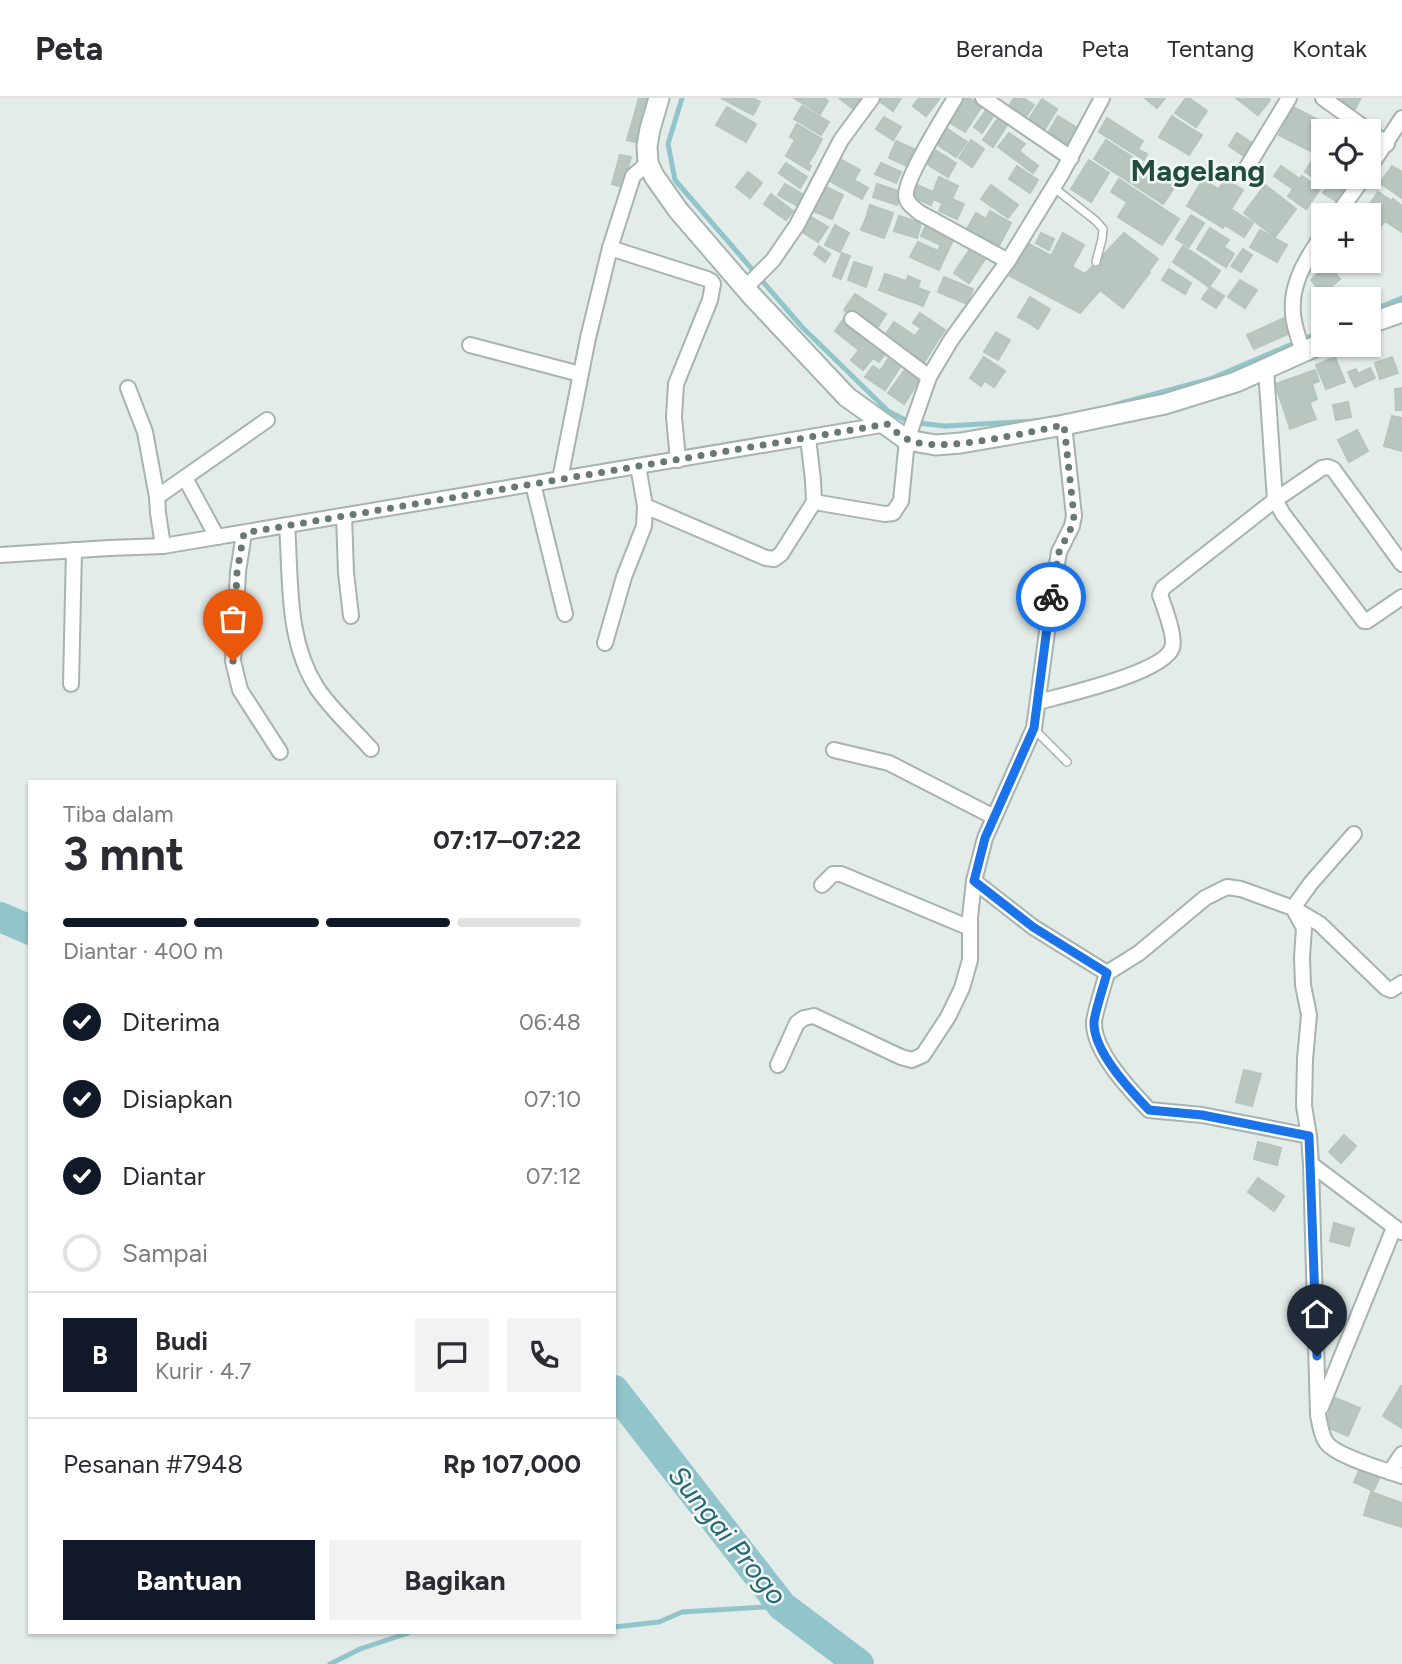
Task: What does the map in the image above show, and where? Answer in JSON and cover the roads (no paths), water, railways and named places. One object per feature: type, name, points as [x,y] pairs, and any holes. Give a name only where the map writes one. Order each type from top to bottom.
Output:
[{"type":"main road","points":[[659,98],[647,146],[648,163],[678,210],[750,283],[847,397],[908,436],[936,444],[961,443],[1165,404],[1236,382],[1266,369],[1300,343],[1311,343]]},
{"type":"main road","points":[[1381,320],[1402,313]]},
{"type":"street","points":[[750,283],[773,260],[797,225],[841,140],[872,98]]},
{"type":"street","points":[[955,98],[925,150],[907,187],[906,197],[910,205],[920,213],[1008,261]]},
{"type":"street","points":[[983,98],[1071,158]]},
{"type":"street","points":[[814,502],[893,513],[901,501],[908,436],[929,377],[1008,261],[1071,158],[1102,98]]},
{"type":"street","points":[[1246,169],[1289,98]]},
{"type":"street","points":[[1323,98],[1387,144]]},
{"type":"street","points":[[1381,152],[1402,118]]},
{"type":"street","points":[[560,479],[580,374],[610,248],[633,176],[648,163]]},
{"type":"street","points":[[610,248],[707,279],[713,284],[710,300],[676,384],[674,417],[678,460]]},
{"type":"street","points":[[1300,343],[1294,323],[1294,290],[1301,269],[1311,253]]},
{"type":"street","points":[[852,318],[929,377]]},
{"type":"street","points":[[470,345],[580,374]]},
{"type":"street","points":[[1266,369],[1275,500],[1283,514],[1364,621],[1402,597]]},
{"type":"street","points":[[128,388],[145,432],[163,546]]},
{"type":"street","points":[[157,497],[267,420]]},
{"type":"street","points":[[0,555],[163,546],[887,424]]},
{"type":"street","points":[[778,1065],[797,1023],[814,1016],[912,1060],[923,1055],[948,1017],[962,988],[970,960],[974,881],[985,838],[1034,728],[1059,552],[1074,516],[1064,425]]},
{"type":"street","points":[[645,506],[766,558],[774,559],[781,554],[814,502],[808,438]]},
{"type":"street","points":[[605,643],[624,577],[644,526],[645,506],[638,466]]},
{"type":"street","points":[[1038,702],[1124,678],[1162,660],[1172,650],[1174,642],[1160,595],[1163,588],[1275,500],[1322,468],[1333,469],[1402,564]]},
{"type":"street","points":[[185,478],[217,537]]},
{"type":"street","points":[[533,484],[565,614]]},
{"type":"street","points":[[344,516],[346,580],[351,616]]},
{"type":"street","points":[[287,525],[292,613],[305,666],[318,690],[371,749]]},
{"type":"street","points":[[244,533],[237,572],[233,661],[240,690],[280,752]]},
{"type":"street","points":[[71,684],[74,550]]},
{"type":"street","points":[[834,750],[889,763],[994,817]]},
{"type":"street","points":[[1293,908],[1354,834]]},
{"type":"street","points":[[822,885],[832,874],[841,874],[970,928]]},
{"type":"street","points":[[974,881],[1033,927],[1107,973]]},
{"type":"street","points":[[1309,1136],[1202,1115],[1149,1110],[1123,1083],[1099,1045],[1094,1022],[1107,973],[1139,953],[1205,898],[1227,887],[1241,889],[1293,908],[1320,924],[1386,988],[1391,990],[1402,983]]},
{"type":"street","points":[[1293,908],[1304,928],[1303,985],[1309,1014],[1304,1107],[1311,1164],[1318,1415],[1321,1431],[1326,1443],[1336,1451],[1396,1474],[1402,1454]]},
{"type":"street","points":[[1311,1164],[1398,1231],[1318,1415]]},
{"type":"lane","points":[[1053,187],[1103,229],[1096,262]]},
{"type":"lane","points":[[1034,728],[1066,762]]},
{"type":"waterway","points":[[682,98],[668,144],[675,180],[802,327],[888,411],[909,422],[945,426],[1036,421]]},
{"type":"waterway","points":[[1381,307],[1402,298]]},
{"type":"waterway","points":[[1114,405],[1210,379],[1311,336]]},
{"type":"waterway","name":"Sungai Progo","points":[[0,917],[28,929]]},
{"type":"waterway","name":"Sungai Progo","points":[[616,1393],[782,1606],[859,1664]]},
{"type":"waterway","points":[[616,1627],[659,1622],[682,1612],[782,1606]]},
{"type":"waterway","points":[[330,1664],[360,1649],[405,1634]]},
{"type":"district","name":"Magelang","points":[[1198,170]]}]
